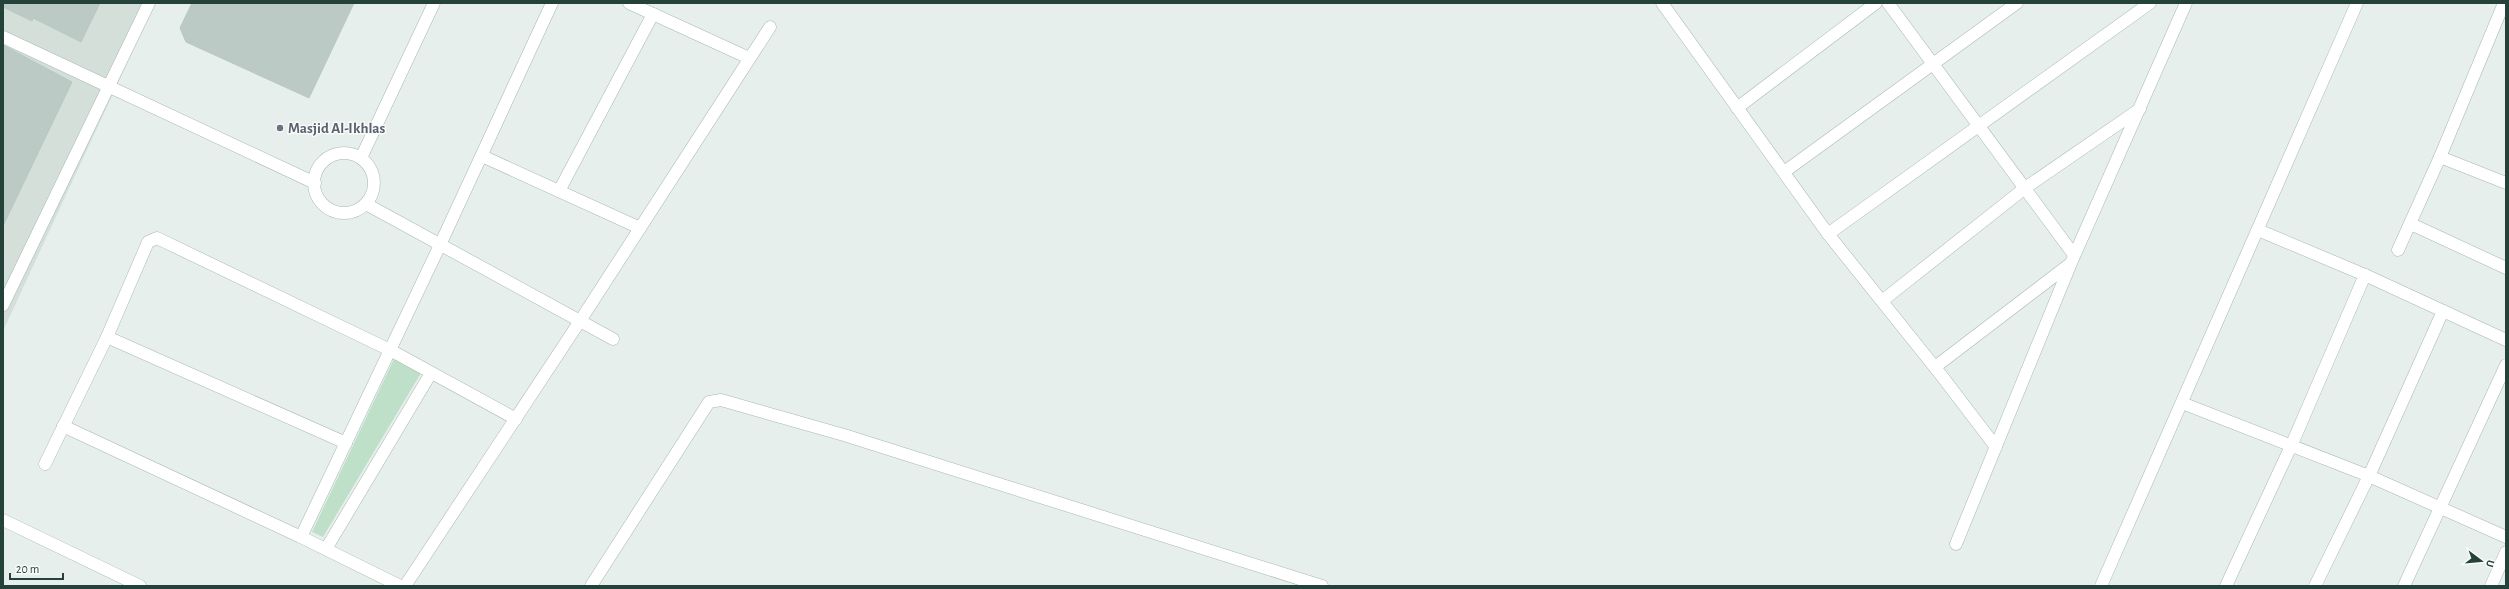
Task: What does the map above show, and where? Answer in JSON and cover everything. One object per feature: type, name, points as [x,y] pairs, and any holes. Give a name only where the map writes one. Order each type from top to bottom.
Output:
[{"type":"street","points":[[4,300],[149,3]]},
{"type":"street","points":[[361,158],[434,3]]},
{"type":"street","points":[[301,537],[482,156],[552,3]]},
{"type":"street","points":[[629,3],[749,58]]},
{"type":"street","points":[[1662,3],[1828,234],[1936,368],[1996,448]]},
{"type":"street","points":[[1737,108],[1876,3]]},
{"type":"street","points":[[1888,3],[2025,188],[2073,259]]},
{"type":"street","points":[[1784,172],[2017,3]]},
{"type":"street","points":[[1828,234],[2150,3]]},
{"type":"street","points":[[1956,544],[2073,259],[2141,108],[2186,3]]},
{"type":"street","points":[[2101,586],[2357,3]]},
{"type":"street","points":[[2398,250],[2440,157],[2504,3]]},
{"type":"street","points":[[559,191],[653,14]]},
{"type":"street","points":[[406,586],[580,321],[770,26]]},
{"type":"street","points":[[3,37],[109,85],[315,183]]},
{"type":"street","points":[[1882,301],[2025,188],[2141,108]]},
{"type":"street","points":[[344,153],[361,158],[373,175],[372,195],[366,204],[348,213],[329,208],[321,202],[315,183],[320,166],[335,154],[344,153]]},
{"type":"street","points":[[482,156],[640,228]]},
{"type":"street","points":[[2440,157],[2506,183]]},
{"type":"street","points":[[366,204],[613,339]]},
{"type":"street","points":[[2411,224],[2506,268]]},
{"type":"street","points":[[2258,230],[2365,275],[2506,340]]},
{"type":"street","points":[[45,464],[107,337],[148,242],[157,238],[390,350],[516,419]]},
{"type":"street","points":[[1936,368],[2073,259]]},
{"type":"street","points":[[2226,586],[2292,444],[2365,275]]},
{"type":"street","points":[[2315,586],[2369,476],[2442,311]]},
{"type":"street","points":[[107,337],[346,443]]},
{"type":"street","points":[[2404,586],[2506,365]]},
{"type":"street","points":[[326,549],[432,373]]},
{"type":"street","points":[[591,586],[709,402],[721,400],[844,435],[1322,586]]},
{"type":"street","points":[[2182,403],[2292,444],[2369,476],[2506,537]]},
{"type":"street","points":[[63,426],[301,537],[400,586]]},
{"type":"street","points":[[3,520],[140,586]]},
{"type":"street","points":[[2491,586],[2506,552]]},
{"type":"shaded area","points":[[3,3],[155,3],[3,331]]},
{"type":"green space","points":[[394,359],[421,373],[323,537],[312,532]]},
{"type":"building","points":[[3,3],[100,3],[81,42],[33,18],[32,21],[3,7]]},
{"type":"building","points":[[192,3],[354,3],[309,98],[186,42],[180,28]]},
{"type":"building","points":[[3,45],[72,82],[3,226]]},
{"type":"place","name":"Masjid Al-Ikhlas","points":[[280,128]]}]
